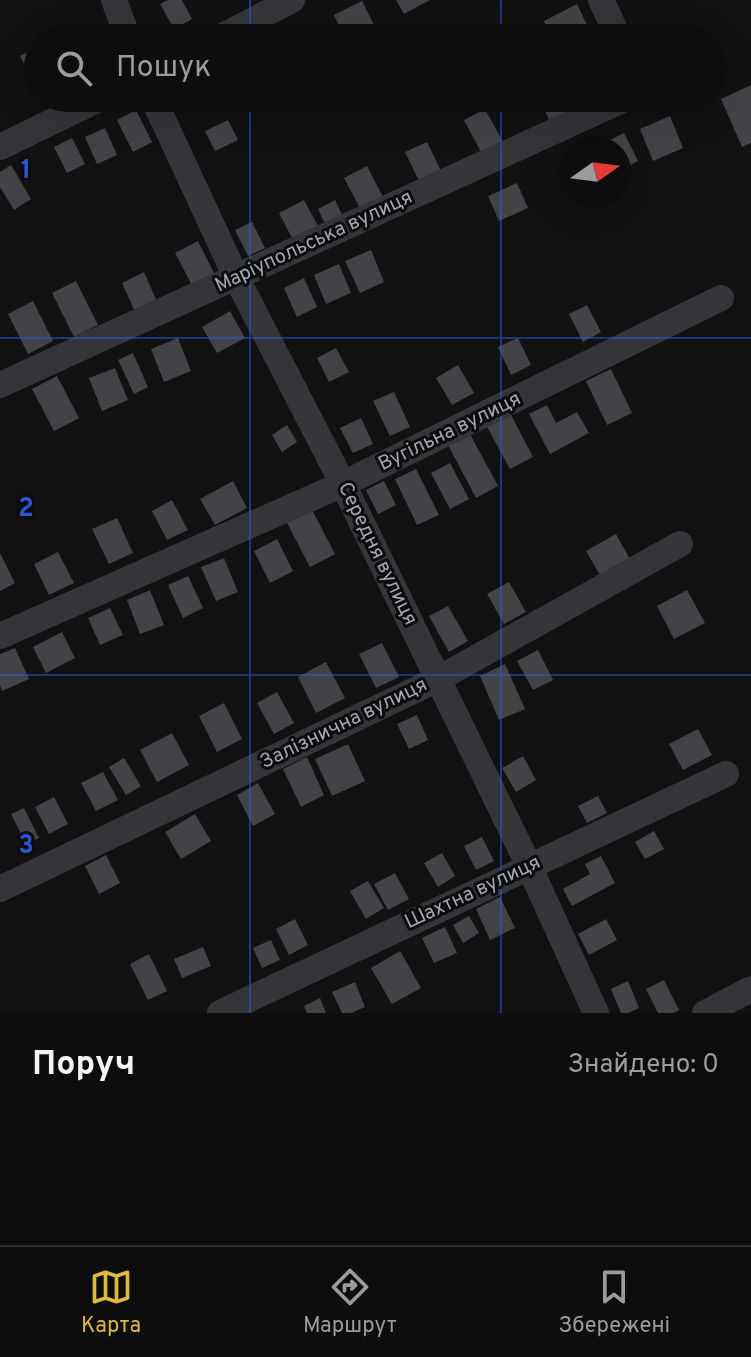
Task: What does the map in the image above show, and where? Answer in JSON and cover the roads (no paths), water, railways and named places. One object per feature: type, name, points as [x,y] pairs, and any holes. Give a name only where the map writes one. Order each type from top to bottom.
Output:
[{"type":"street","points":[[114,0],[123,24]]},
{"type":"street","points":[[246,24],[292,0]]},
{"type":"street","points":[[601,0],[612,24]]},
{"type":"street","points":[[0,147],[72,112]]},
{"type":"street","name":"Середня вулиця","points":[[159,112],[236,277],[343,484],[529,866],[596,1013]]},
{"type":"street","name":"Маріупольська вулиця","points":[[0,385],[596,112]]},
{"type":"street","name":"Вугільна вулиця","points":[[0,636],[343,484],[721,298]]},
{"type":"street","name":"Залізнична вулиця","points":[[0,889],[438,679],[680,544]]},
{"type":"street","name":"Шахтна вулиця","points":[[220,1013],[726,774]]},
{"type":"street","points":[[705,1013],[751,989]]}]
